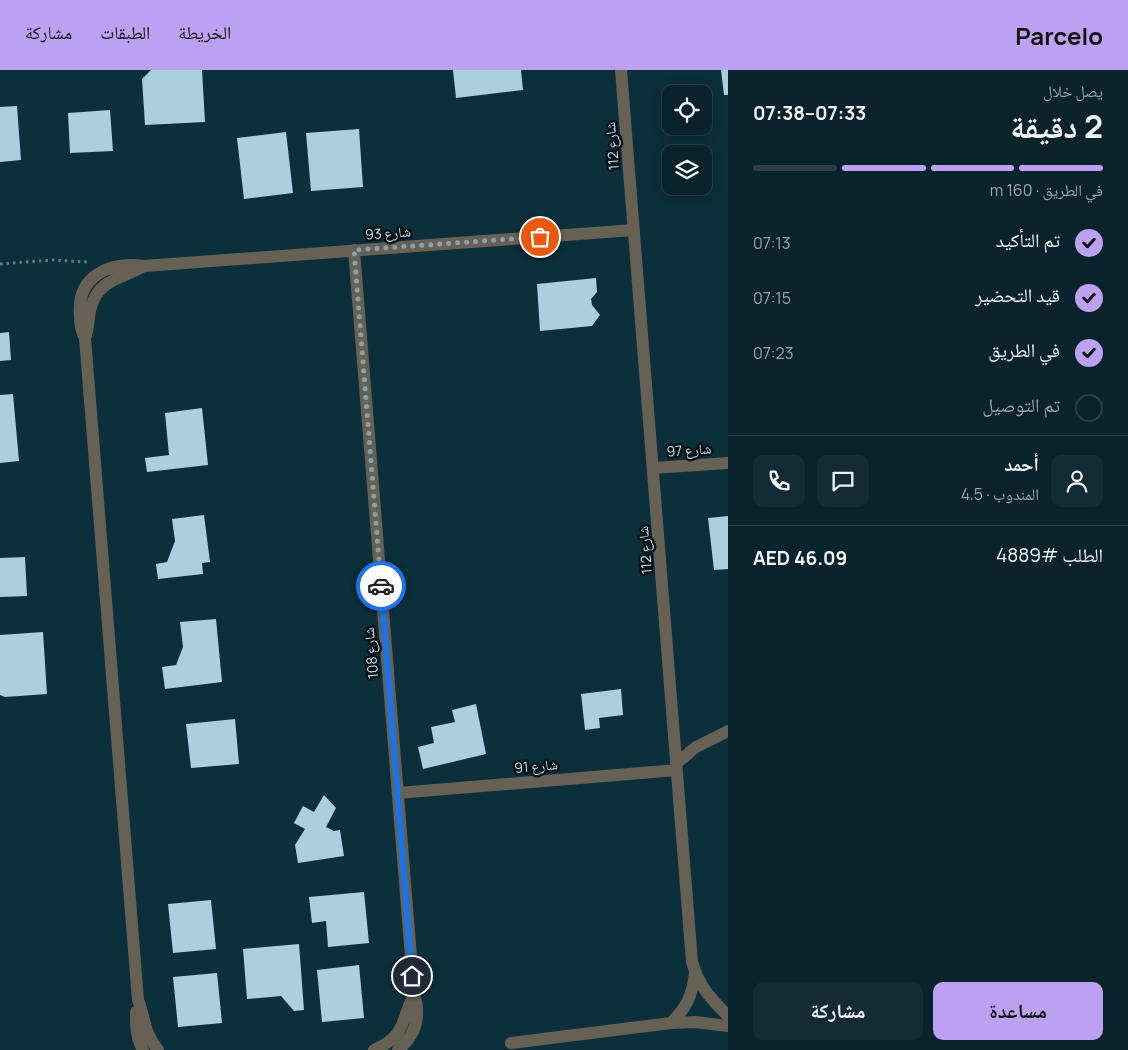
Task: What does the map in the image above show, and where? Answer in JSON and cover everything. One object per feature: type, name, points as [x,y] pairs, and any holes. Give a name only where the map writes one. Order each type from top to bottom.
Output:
[{"type":"street","name":"شارع 112","points":[[621,70],[692,962],[695,972],[708,995],[728,1016]]},
{"type":"street","name":"شارع 93","points":[[111,267],[634,230]]},
{"type":"street","name":"شارع 108","points":[[354,250],[414,994],[417,1004],[416,1026],[411,1036],[398,1050]]},
{"type":"street","name":"شارع 93","points":[[85,338],[91,307],[103,287],[112,279],[144,266]]},
{"type":"street","points":[[111,267],[101,271],[92,278],[81,297],[79,308],[80,326],[85,338],[138,1000],[145,1028],[150,1040],[158,1050]]},
{"type":"street","name":"شارع 97","points":[[653,468],[728,463]]},
{"type":"street","points":[[677,766],[696,747],[728,731]]},
{"type":"street","name":"شارع 91","points":[[398,793],[677,766]]},
{"type":"street","points":[[671,1023],[690,1000],[695,972]]},
{"type":"street","name":"شارع 108","points":[[374,1050],[392,1040],[399,1032],[414,994]]},
{"type":"street","points":[[138,1000],[136,1031],[143,1050]]},
{"type":"street","points":[[512,1043],[671,1023],[695,1022],[728,1026]]},
{"type":"path","points":[[0,264],[73,260],[111,267]]},
{"type":"building","points":[[151,70],[202,70],[205,122],[145,125],[142,79]]},
{"type":"building","points":[[453,70],[521,70],[523,90],[456,98]]},
{"type":"building","points":[[721,70],[728,70],[728,95],[724,95]]},
{"type":"building","points":[[17,106],[21,160],[0,162],[0,107]]},
{"type":"building","points":[[110,110],[113,151],[70,153],[68,113]]},
{"type":"building","points":[[359,129],[363,187],[311,191],[306,133]]},
{"type":"building","points":[[286,132],[293,193],[244,199],[237,138]]},
{"type":"building","points":[[596,278],[597,292],[591,299],[592,305],[600,315],[592,326],[540,331],[537,284]]},
{"type":"building","points":[[9,332],[11,360],[0,361],[0,333]]},
{"type":"building","points":[[13,394],[19,461],[0,463],[0,395]]},
{"type":"building","points":[[202,408],[208,465],[147,472],[145,458],[169,455],[165,413]]},
{"type":"building","points":[[204,515],[210,562],[202,563],[203,574],[158,579],[156,564],[167,562],[175,541],[172,519]]},
{"type":"building","points":[[728,516],[728,569],[714,570],[708,518]]},
{"type":"building","points":[[25,557],[27,596],[0,597],[0,558]]},
{"type":"building","points":[[216,619],[222,682],[165,689],[162,667],[176,665],[183,647],[180,622]]},
{"type":"building","points":[[43,632],[47,694],[5,697],[0,695],[0,635]]},
{"type":"building","points":[[621,689],[623,715],[599,718],[600,728],[585,730],[581,694]]},
{"type":"building","points":[[476,704],[486,754],[423,769],[418,747],[434,743],[431,727],[455,722],[452,710]]},
{"type":"building","points":[[235,719],[239,764],[191,768],[186,724]]},
{"type":"building","points":[[324,795],[336,808],[326,827],[334,831],[340,830],[344,856],[298,863],[295,845],[305,829],[294,823],[303,806],[314,812]]},
{"type":"building","points":[[364,892],[369,943],[328,947],[326,921],[312,923],[309,897]]},
{"type":"building","points":[[211,900],[216,949],[173,953],[168,904]]},
{"type":"building","points":[[299,944],[304,1010],[294,1011],[281,996],[247,999],[243,949]]},
{"type":"building","points":[[359,965],[364,1018],[322,1022],[317,970]]},
{"type":"building","points":[[217,973],[222,1023],[178,1027],[173,977]]},
{"type":"way so far","points":[[381,586],[354,250],[540,237]]},
{"type":"route","points":[[381,586],[412,976]]}]
